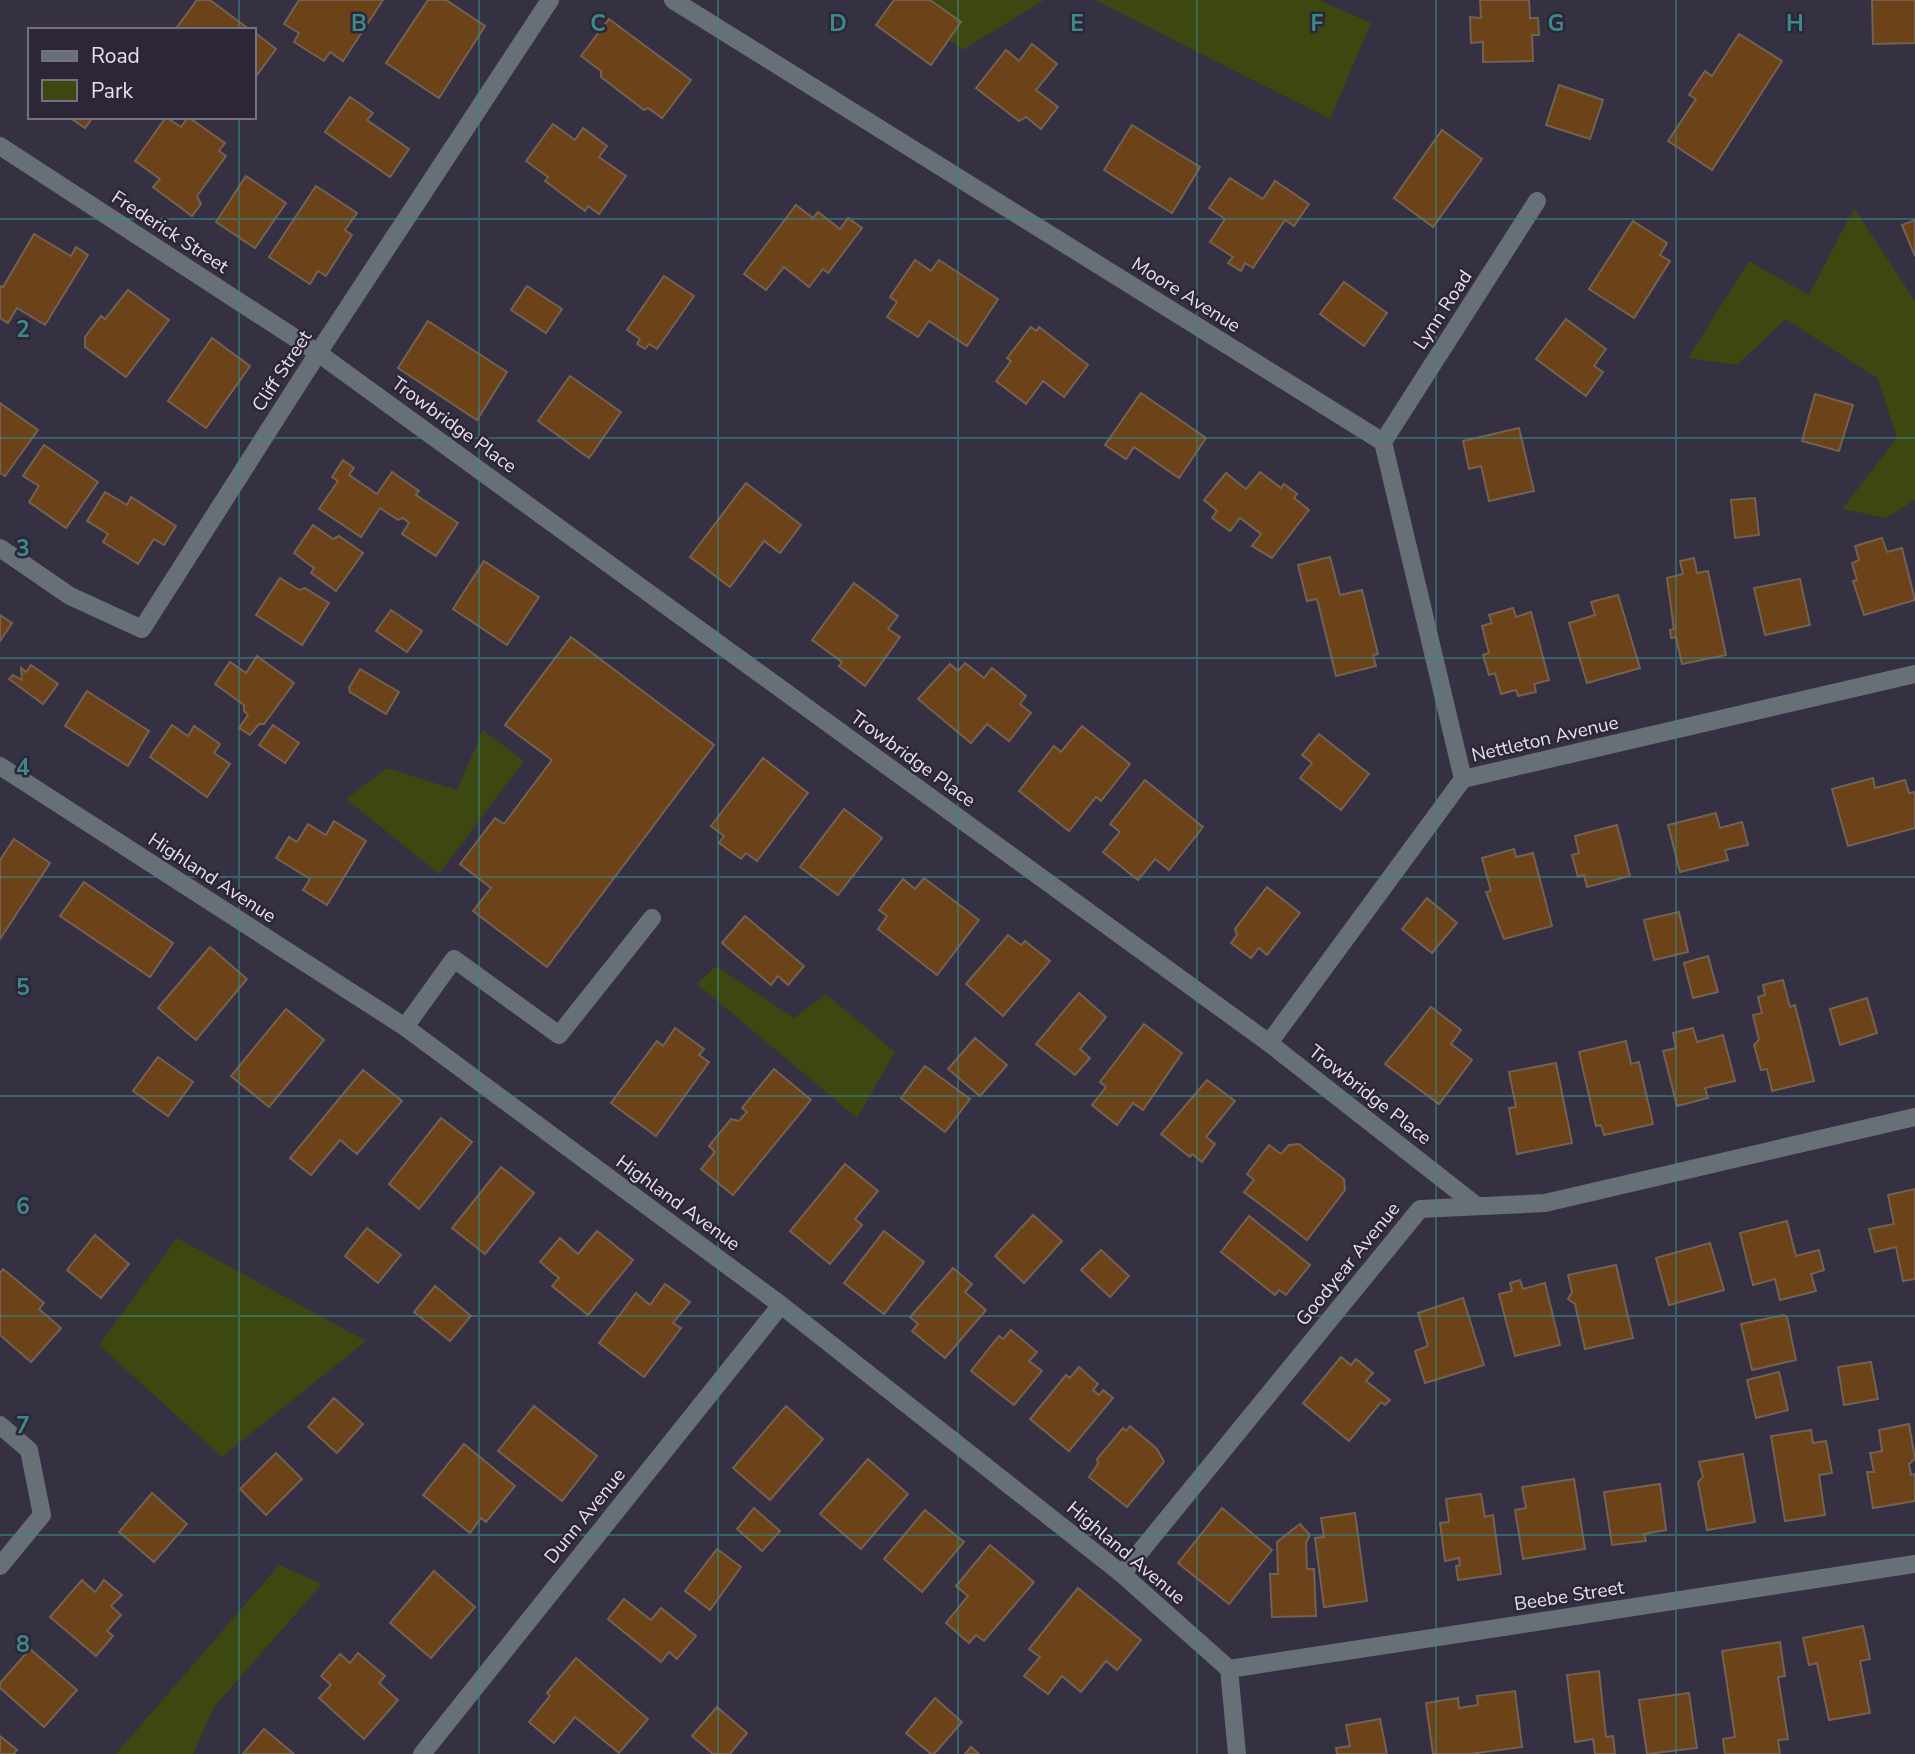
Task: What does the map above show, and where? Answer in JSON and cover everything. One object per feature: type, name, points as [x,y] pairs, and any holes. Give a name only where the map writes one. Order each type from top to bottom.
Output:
[{"type":"street","name":"Moore Avenue","points":[[673,0],[1383,442]]},
{"type":"street","name":"Cliff Street","points":[[0,548],[69,596],[142,629],[542,2]]},
{"type":"street","name":"Frederick Street","points":[[0,146],[318,352]]},
{"type":"street","name":"Lynn Road","points":[[1383,442],[1538,201]]},
{"type":"street","name":"Trowbridge Place","points":[[318,352],[1269,1043],[1477,1206]]},
{"type":"street","points":[[1383,442],[1463,779]]},
{"type":"street","name":"Nettleton Avenue","points":[[1269,1043],[1463,779],[1915,674]]},
{"type":"street","name":"Highland Avenue","points":[[0,766],[405,1027],[781,1305],[1122,1574],[1229,1669]]},
{"type":"street","points":[[405,1027],[454,959],[559,1035],[652,918]]},
{"type":"street","name":"Goodyear Avenue","points":[[1122,1574],[1420,1209],[1545,1203],[1915,1117]]},
{"type":"street","name":"Dunn Avenue","points":[[422,1754],[781,1305]]},
{"type":"street","points":[[0,1425],[29,1450],[42,1515],[0,1566]]},
{"type":"street","name":"Beebe Street","points":[[1229,1669],[1915,1564]]},
{"type":"street","points":[[1229,1669],[1237,1754]]},
{"type":"green space","points":[[892,0],[1044,0],[963,50]]},
{"type":"green space","points":[[1095,0],[1319,0],[1371,23],[1330,119]]},
{"type":"green space","points":[[1854,208],[1915,301],[1915,500],[1886,518],[1842,509],[1897,438],[1878,379],[1786,319],[1737,365],[1688,358],[1749,261],[1809,295]]},
{"type":"green space","points":[[483,730],[524,761],[439,874],[346,799],[387,768],[457,790]]},
{"type":"green space","points":[[716,966],[794,1018],[826,994],[895,1052],[857,1118],[697,984]]},
{"type":"green space","points":[[177,1238],[366,1341],[222,1457],[99,1345]]},
{"type":"green space","points":[[279,1565],[322,1584],[214,1707],[193,1754],[116,1754]]},
{"type":"building","points":[[197,0],[210,0],[247,28],[176,28]]},
{"type":"building","points":[[299,0],[383,0],[343,61],[330,52],[324,61],[294,42],[299,33],[284,24]]},
{"type":"building","points":[[428,0],[446,0],[485,26],[439,98],[386,63]]},
{"type":"building","points":[[894,0],[930,0],[961,22],[931,65],[876,25]]},
{"type":"building","points":[[1480,0],[1529,0],[1530,18],[1538,18],[1539,35],[1532,35],[1533,61],[1483,62],[1483,42],[1471,43],[1470,17],[1481,18]]},
{"type":"building","points":[[1872,0],[1915,0],[1915,43],[1873,44]]},
{"type":"building","points":[[609,19],[691,80],[662,118],[648,108],[644,110],[601,77],[601,71],[581,56]]},
{"type":"building","points":[[256,34],[276,49],[256,76]]},
{"type":"building","points":[[1739,34],[1782,61],[1712,170],[1668,141],[1696,99],[1689,95],[1705,71],[1712,76]]},
{"type":"building","points":[[1032,44],[1057,64],[1036,90],[1058,107],[1041,129],[1026,117],[1019,121],[976,88],[1006,50],[1019,61]]},
{"type":"building","points":[[1559,85],[1603,100],[1590,139],[1546,125]]},
{"type":"building","points":[[350,97],[373,113],[367,120],[409,149],[390,177],[325,132]]},
{"type":"building","points":[[72,119],[92,119],[85,128]]},
{"type":"building","points":[[165,119],[181,127],[187,119],[191,119],[225,143],[219,151],[226,156],[197,196],[201,204],[192,216],[153,187],[160,179],[135,161]]},
{"type":"building","points":[[553,124],[575,140],[583,128],[607,146],[599,157],[626,176],[599,214],[588,206],[585,211],[545,181],[548,177],[526,161]]},
{"type":"building","points":[[1132,125],[1200,167],[1172,213],[1104,170]]},
{"type":"building","points":[[1442,130],[1482,159],[1433,227],[1394,198]]},
{"type":"building","points":[[246,176],[286,203],[255,248],[216,222]]},
{"type":"building","points":[[1230,178],[1263,199],[1275,181],[1309,204],[1294,226],[1285,220],[1253,268],[1245,263],[1241,271],[1228,263],[1233,257],[1210,242],[1225,219],[1209,208]]},
{"type":"building","points":[[316,186],[357,213],[345,230],[352,235],[326,276],[318,271],[310,284],[269,257]]},
{"type":"building","points":[[796,205],[813,218],[818,212],[840,229],[848,218],[862,228],[828,273],[823,269],[809,287],[784,267],[766,290],[744,274]]},
{"type":"building","points":[[1915,220],[1915,256],[1902,225]]},
{"type":"building","points":[[1633,221],[1667,243],[1660,255],[1670,261],[1634,318],[1589,289]]},
{"type":"building","points":[[34,234],[71,256],[76,247],[88,255],[45,325],[17,308],[8,323],[0,318],[0,286],[3,287]]},
{"type":"building","points":[[915,260],[931,271],[939,260],[998,299],[967,346],[929,321],[918,337],[887,317],[897,302],[890,297]]},
{"type":"building","points":[[664,276],[694,296],[657,349],[649,344],[645,349],[637,344],[640,339],[627,330]]},
{"type":"building","points":[[1344,282],[1387,313],[1364,346],[1320,314]]},
{"type":"building","points":[[527,286],[562,309],[546,333],[511,310]]},
{"type":"building","points":[[128,290],[169,320],[126,377],[85,347],[85,337],[101,316],[105,319]]},
{"type":"building","points":[[1566,319],[1606,349],[1594,366],[1603,372],[1586,396],[1536,359]]},
{"type":"building","points":[[428,321],[507,372],[477,420],[398,368]]},
{"type":"building","points":[[1031,327],[1036,331],[1039,327],[1088,365],[1064,397],[1043,381],[1026,404],[996,381],[1011,361],[1007,358]]},
{"type":"building","points":[[212,338],[250,366],[206,428],[168,401]]},
{"type":"building","points":[[570,376],[621,412],[589,458],[538,421]]},
{"type":"building","points":[[1141,393],[1206,438],[1179,478],[1134,447],[1126,459],[1105,445]]},
{"type":"building","points":[[1815,394],[1853,405],[1839,451],[1802,441]]},
{"type":"building","points":[[0,403],[38,430],[5,476],[0,473]]},
{"type":"building","points":[[1519,428],[1534,491],[1489,501],[1481,466],[1469,469],[1463,441]]},
{"type":"building","points":[[44,445],[98,482],[66,528],[29,502],[39,486],[23,476]]},
{"type":"building","points":[[343,460],[354,468],[349,475],[377,494],[392,472],[419,491],[416,495],[458,523],[436,556],[402,534],[409,523],[403,518],[398,520],[380,508],[361,537],[319,509],[338,481],[332,477]]},
{"type":"building","points":[[1260,472],[1281,488],[1284,484],[1297,494],[1294,498],[1309,510],[1272,558],[1252,546],[1261,534],[1240,518],[1230,531],[1212,518],[1217,511],[1204,500],[1226,473],[1246,489]]},
{"type":"building","points":[[746,483],[801,525],[780,553],[764,541],[730,587],[690,557]]},
{"type":"building","points":[[105,492],[127,505],[131,497],[176,526],[164,545],[154,539],[138,564],[103,542],[108,534],[87,521]]},
{"type":"building","points":[[1755,498],[1759,535],[1735,538],[1731,500]]},
{"type":"building","points":[[313,525],[333,539],[339,536],[363,553],[336,591],[311,573],[314,568],[294,553]]},
{"type":"building","points":[[1882,538],[1887,552],[1902,548],[1915,600],[1864,615],[1853,581],[1857,580],[1852,563],[1859,560],[1855,546]]},
{"type":"building","points":[[1330,557],[1340,595],[1362,590],[1378,654],[1373,655],[1376,666],[1336,676],[1317,599],[1307,601],[1298,565]]},
{"type":"building","points":[[1694,558],[1697,573],[1708,571],[1726,655],[1682,664],[1676,637],[1671,638],[1670,630],[1674,629],[1667,578],[1683,574],[1680,561]]},
{"type":"building","points":[[484,561],[539,597],[507,645],[453,609]]},
{"type":"building","points":[[280,578],[299,590],[305,588],[329,603],[302,645],[256,615]]},
{"type":"building","points":[[1800,579],[1810,625],[1765,635],[1754,588]]},
{"type":"building","points":[[854,583],[898,616],[888,629],[900,637],[865,686],[839,666],[842,662],[812,640]]},
{"type":"building","points":[[1618,595],[1640,668],[1587,683],[1569,623],[1595,615],[1591,602]]},
{"type":"building","points":[[1513,608],[1516,617],[1531,612],[1549,680],[1534,684],[1536,692],[1518,696],[1516,690],[1501,694],[1495,673],[1489,675],[1483,655],[1489,653],[1482,626],[1492,623],[1489,615]]},
{"type":"building","points":[[391,610],[422,631],[407,652],[376,631]]},
{"type":"building","points":[[0,615],[12,623],[0,641]]},
{"type":"building","points":[[571,637],[714,745],[547,967],[473,911],[491,888],[460,864],[495,818],[504,824],[552,760],[505,725]]},
{"type":"building","points":[[257,656],[294,683],[264,724],[259,724],[250,735],[239,728],[248,715],[244,711],[244,705],[215,684],[230,662],[246,673]]},
{"type":"building","points":[[965,663],[984,678],[992,668],[1026,696],[1020,704],[1031,713],[1009,741],[987,724],[971,743],[918,699],[950,664],[958,671]]},
{"type":"building","points":[[31,665],[58,684],[43,704],[9,679],[13,675],[22,680],[21,668],[26,672]]},
{"type":"building","points":[[360,669],[399,692],[386,714],[350,692],[349,688]]},
{"type":"building","points":[[87,691],[149,731],[128,766],[65,726]]},
{"type":"building","points":[[172,725],[188,736],[194,726],[220,744],[214,753],[230,764],[207,797],[150,757]]},
{"type":"building","points":[[273,725],[299,743],[285,763],[259,745]]},
{"type":"building","points":[[1082,726],[1130,764],[1101,801],[1096,797],[1069,831],[1019,791],[1054,746],[1061,752]]},
{"type":"building","points":[[1319,734],[1369,774],[1341,810],[1300,778],[1312,763],[1302,755]]},
{"type":"building","points":[[763,758],[808,793],[757,861],[746,853],[741,859],[719,843],[724,836],[711,826]]},
{"type":"building","points":[[1873,778],[1875,788],[1905,780],[1909,793],[1915,792],[1915,828],[1848,846],[1832,789]]},
{"type":"building","points":[[1145,780],[1203,827],[1169,870],[1155,859],[1138,880],[1103,852],[1120,832],[1110,824]]},
{"type":"building","points":[[844,809],[882,838],[838,895],[800,867]]},
{"type":"building","points":[[1716,813],[1720,828],[1742,822],[1748,845],[1725,850],[1728,860],[1680,872],[1668,825]]},
{"type":"building","points":[[334,821],[366,841],[327,905],[303,890],[310,879],[276,858],[289,837],[297,842],[308,824],[326,835]]},
{"type":"building","points":[[1617,825],[1630,876],[1587,887],[1584,875],[1578,877],[1572,855],[1579,853],[1575,836]]},
{"type":"building","points":[[14,839],[50,863],[0,939],[0,860]]},
{"type":"building","points":[[1514,849],[1516,857],[1533,853],[1552,926],[1504,939],[1486,892],[1491,891],[1482,858]]},
{"type":"building","points":[[924,878],[979,920],[937,975],[878,929],[887,916],[879,910],[903,879],[915,889]]},
{"type":"building","points":[[84,882],[173,943],[150,977],[60,916]]},
{"type":"building","points":[[1267,887],[1300,913],[1267,955],[1259,948],[1251,958],[1231,943],[1237,935],[1235,929]]},
{"type":"building","points":[[1427,898],[1457,923],[1432,953],[1402,929]]},
{"type":"building","points":[[1679,912],[1688,952],[1654,960],[1644,920]]},
{"type":"building","points":[[745,916],[804,966],[788,985],[778,976],[771,985],[722,943]]},
{"type":"building","points":[[1008,935],[1021,945],[1025,941],[1050,961],[1003,1016],[966,984]]},
{"type":"building","points":[[210,947],[247,979],[196,1040],[158,1008]]},
{"type":"building","points":[[1708,956],[1718,992],[1693,998],[1684,963]]},
{"type":"building","points":[[1783,980],[1790,1007],[1795,1005],[1814,1081],[1772,1091],[1767,1069],[1761,1070],[1754,1045],[1759,1040],[1753,1015],[1762,1013],[1758,997],[1765,995],[1763,985]]},
{"type":"building","points":[[1079,993],[1106,1017],[1080,1049],[1090,1058],[1075,1075],[1036,1044]]},
{"type":"building","points":[[1867,998],[1877,1033],[1840,1045],[1830,1009]]},
{"type":"building","points":[[1431,1007],[1461,1030],[1451,1044],[1472,1060],[1439,1104],[1385,1064]]},
{"type":"building","points":[[286,1009],[324,1040],[269,1107],[231,1076]]},
{"type":"building","points":[[1144,1024],[1182,1053],[1143,1110],[1133,1103],[1117,1125],[1092,1105],[1106,1087],[1100,1082]]},
{"type":"building","points":[[675,1028],[704,1049],[699,1055],[709,1062],[656,1136],[611,1103],[657,1041],[663,1046]]},
{"type":"building","points":[[1693,1028],[1697,1042],[1723,1035],[1735,1081],[1705,1088],[1708,1098],[1677,1106],[1663,1051],[1676,1048],[1673,1033]]},
{"type":"building","points":[[975,1038],[1007,1065],[980,1096],[948,1069]]},
{"type":"building","points":[[1626,1041],[1631,1064],[1639,1062],[1653,1124],[1604,1135],[1601,1125],[1596,1126],[1579,1052]]},
{"type":"building","points":[[158,1057],[193,1082],[168,1116],[133,1091]]},
{"type":"building","points":[[1556,1063],[1572,1143],[1517,1154],[1509,1108],[1516,1107],[1509,1072]]},
{"type":"building","points":[[925,1066],[970,1099],[945,1132],[901,1098]]},
{"type":"building","points":[[774,1069],[811,1100],[733,1195],[701,1169],[715,1152],[709,1146],[731,1119],[739,1121],[747,1112],[742,1108]]},
{"type":"building","points":[[363,1070],[402,1101],[357,1154],[340,1140],[311,1175],[290,1158]]},
{"type":"building","points":[[1207,1080],[1235,1101],[1206,1137],[1215,1144],[1202,1162],[1192,1154],[1190,1157],[1161,1134]]},
{"type":"building","points":[[441,1118],[472,1142],[419,1209],[389,1184]]},
{"type":"building","points":[[1299,1144],[1344,1179],[1345,1190],[1307,1240],[1244,1192],[1254,1180],[1247,1174],[1269,1145],[1281,1154],[1289,1145]]},
{"type":"building","points":[[845,1164],[878,1191],[855,1219],[862,1225],[830,1264],[790,1231]]},
{"type":"building","points":[[501,1167],[534,1193],[485,1254],[452,1228]]},
{"type":"building","points":[[1915,1189],[1915,1279],[1903,1281],[1896,1247],[1875,1252],[1869,1229],[1894,1224],[1888,1195]]},
{"type":"building","points":[[1033,1215],[1062,1241],[1024,1283],[995,1256]]},
{"type":"building","points":[[1249,1216],[1310,1265],[1286,1295],[1279,1290],[1275,1295],[1221,1252]]},
{"type":"building","points":[[1787,1221],[1796,1256],[1819,1250],[1824,1270],[1811,1274],[1816,1291],[1780,1300],[1775,1279],[1753,1285],[1740,1233]]},
{"type":"building","points":[[367,1228],[401,1255],[378,1283],[345,1256]]},
{"type":"building","points":[[597,1231],[633,1260],[588,1315],[552,1286],[559,1278],[540,1262],[560,1238],[578,1254]]},
{"type":"building","points":[[884,1231],[924,1262],[884,1314],[844,1283]]},
{"type":"building","points":[[95,1235],[129,1264],[101,1298],[67,1270]]},
{"type":"building","points":[[1710,1243],[1724,1290],[1669,1305],[1656,1258]]},
{"type":"building","points":[[1101,1250],[1129,1276],[1110,1297],[1081,1270]]},
{"type":"building","points":[[1616,1265],[1633,1338],[1585,1349],[1575,1304],[1568,1299],[1572,1292],[1568,1275]]},
{"type":"building","points":[[953,1268],[972,1284],[965,1292],[986,1310],[945,1358],[912,1331],[918,1324],[910,1317]]},
{"type":"building","points":[[3,1269],[44,1303],[39,1309],[61,1328],[31,1362],[0,1335],[0,1273]]},
{"type":"building","points":[[1520,1280],[1523,1289],[1545,1283],[1560,1345],[1515,1356],[1499,1294],[1512,1291],[1510,1283]]},
{"type":"building","points":[[665,1284],[690,1302],[673,1323],[681,1328],[644,1377],[599,1343],[636,1293],[650,1305]]},
{"type":"building","points":[[435,1286],[471,1316],[450,1341],[414,1312]]},
{"type":"building","points":[[1463,1298],[1484,1365],[1425,1383],[1415,1351],[1428,1346],[1418,1313]]},
{"type":"building","points":[[1784,1315],[1787,1317],[1796,1360],[1752,1370],[1741,1324]]},
{"type":"building","points":[[1011,1330],[1037,1352],[1029,1361],[1042,1371],[1014,1405],[971,1371],[999,1336],[1003,1339]]},
{"type":"building","points":[[1341,1357],[1351,1365],[1356,1359],[1373,1373],[1366,1381],[1390,1400],[1385,1405],[1381,1402],[1349,1441],[1303,1403]]},
{"type":"building","points":[[1871,1362],[1878,1399],[1844,1405],[1838,1367]]},
{"type":"building","points":[[1079,1367],[1098,1384],[1093,1390],[1099,1395],[1103,1390],[1113,1398],[1069,1451],[1030,1419],[1066,1375],[1070,1378]]},
{"type":"building","points":[[1779,1372],[1788,1410],[1756,1418],[1747,1380]]},
{"type":"building","points":[[334,1398],[363,1424],[337,1453],[308,1427]]},
{"type":"building","points":[[534,1406],[597,1456],[562,1501],[498,1451]]},
{"type":"building","points":[[786,1406],[823,1439],[770,1500],[733,1468]]},
{"type":"building","points":[[1909,1424],[1915,1459],[1909,1464],[1911,1475],[1915,1474],[1915,1501],[1873,1508],[1867,1472],[1874,1472],[1870,1453],[1882,1451],[1879,1430]]},
{"type":"building","points":[[1130,1426],[1157,1449],[1164,1462],[1127,1507],[1089,1477],[1098,1464],[1097,1459],[1123,1428],[1126,1431]]},
{"type":"building","points":[[1811,1430],[1813,1443],[1826,1441],[1832,1473],[1819,1475],[1825,1515],[1785,1521],[1771,1436]]},
{"type":"building","points":[[464,1444],[515,1486],[486,1522],[481,1518],[470,1533],[423,1495]]},
{"type":"building","points":[[276,1453],[302,1479],[266,1515],[240,1489]]},
{"type":"building","points":[[1743,1454],[1755,1522],[1707,1530],[1698,1482],[1703,1477],[1699,1462]]},
{"type":"building","points":[[868,1459],[908,1494],[861,1549],[820,1514]]},
{"type":"building","points":[[1574,1479],[1585,1549],[1523,1559],[1515,1510],[1526,1508],[1522,1487]]},
{"type":"building","points":[[1660,1484],[1666,1530],[1644,1534],[1646,1541],[1612,1545],[1604,1492]]},
{"type":"building","points":[[152,1493],[187,1524],[154,1562],[119,1532]]},
{"type":"building","points":[[1481,1494],[1485,1517],[1493,1515],[1501,1574],[1458,1580],[1456,1566],[1460,1565],[1459,1558],[1445,1561],[1440,1523],[1449,1522],[1446,1499]]},
{"type":"building","points":[[754,1508],[780,1531],[762,1551],[737,1529]]},
{"type":"building","points":[[1222,1508],[1272,1550],[1229,1604],[1178,1563]]},
{"type":"building","points":[[925,1510],[964,1542],[922,1592],[884,1559]]},
{"type":"building","points":[[1355,1513],[1367,1601],[1324,1607],[1315,1538],[1324,1537],[1321,1518]]},
{"type":"building","points":[[1300,1524],[1310,1535],[1306,1543],[1307,1569],[1314,1569],[1316,1616],[1272,1617],[1270,1574],[1278,1574],[1277,1542]]},
{"type":"building","points":[[990,1545],[1034,1582],[984,1641],[976,1635],[969,1643],[946,1623],[968,1596],[956,1586]]},
{"type":"building","points":[[717,1549],[741,1567],[710,1610],[685,1591]]},
{"type":"building","points":[[434,1571],[475,1607],[431,1658],[390,1623]]},
{"type":"building","points":[[82,1580],[95,1592],[104,1580],[122,1595],[111,1606],[121,1615],[107,1631],[113,1636],[96,1656],[50,1617]]},
{"type":"building","points":[[1078,1588],[1141,1640],[1117,1670],[1106,1661],[1081,1692],[1062,1676],[1048,1694],[1024,1676],[1040,1657],[1029,1649]]},
{"type":"building","points":[[624,1599],[651,1620],[661,1608],[696,1636],[677,1659],[669,1652],[661,1662],[608,1619]]},
{"type":"building","points":[[1863,1626],[1870,1659],[1860,1661],[1870,1713],[1829,1720],[1817,1663],[1809,1665],[1803,1638]]},
{"type":"building","points":[[1780,1642],[1785,1676],[1778,1677],[1788,1739],[1778,1740],[1780,1754],[1725,1754],[1723,1739],[1735,1737],[1722,1651]]},
{"type":"building","points":[[30,1649],[77,1690],[44,1727],[0,1688],[0,1683]]},
{"type":"building","points":[[358,1653],[385,1676],[379,1683],[398,1700],[364,1739],[319,1698],[331,1685],[321,1676],[340,1654],[350,1663]]},
{"type":"building","points":[[576,1658],[648,1719],[619,1753],[575,1717],[554,1743],[529,1722],[550,1696],[547,1693]]},
{"type":"building","points":[[1599,1671],[1606,1737],[1613,1736],[1615,1754],[1595,1754],[1593,1739],[1575,1742],[1567,1675]]},
{"type":"building","points":[[1515,1691],[1522,1747],[1470,1754],[1433,1754],[1426,1703],[1458,1698],[1459,1708],[1478,1705],[1477,1696]]},
{"type":"building","points":[[1689,1693],[1697,1748],[1647,1754],[1639,1700]]},
{"type":"building","points":[[935,1698],[962,1722],[934,1754],[931,1754],[906,1733]]},
{"type":"building","points":[[717,1707],[747,1733],[730,1754],[713,1754],[692,1736]]},
{"type":"building","points":[[1380,1719],[1387,1754],[1337,1754],[1336,1748],[1350,1746],[1346,1725]]},
{"type":"building","points":[[264,1729],[294,1754],[243,1754]]},
{"type":"building","points":[[0,1736],[17,1750],[14,1754],[0,1754]]},
{"type":"building","points":[[971,1747],[979,1754],[965,1754]]}]
